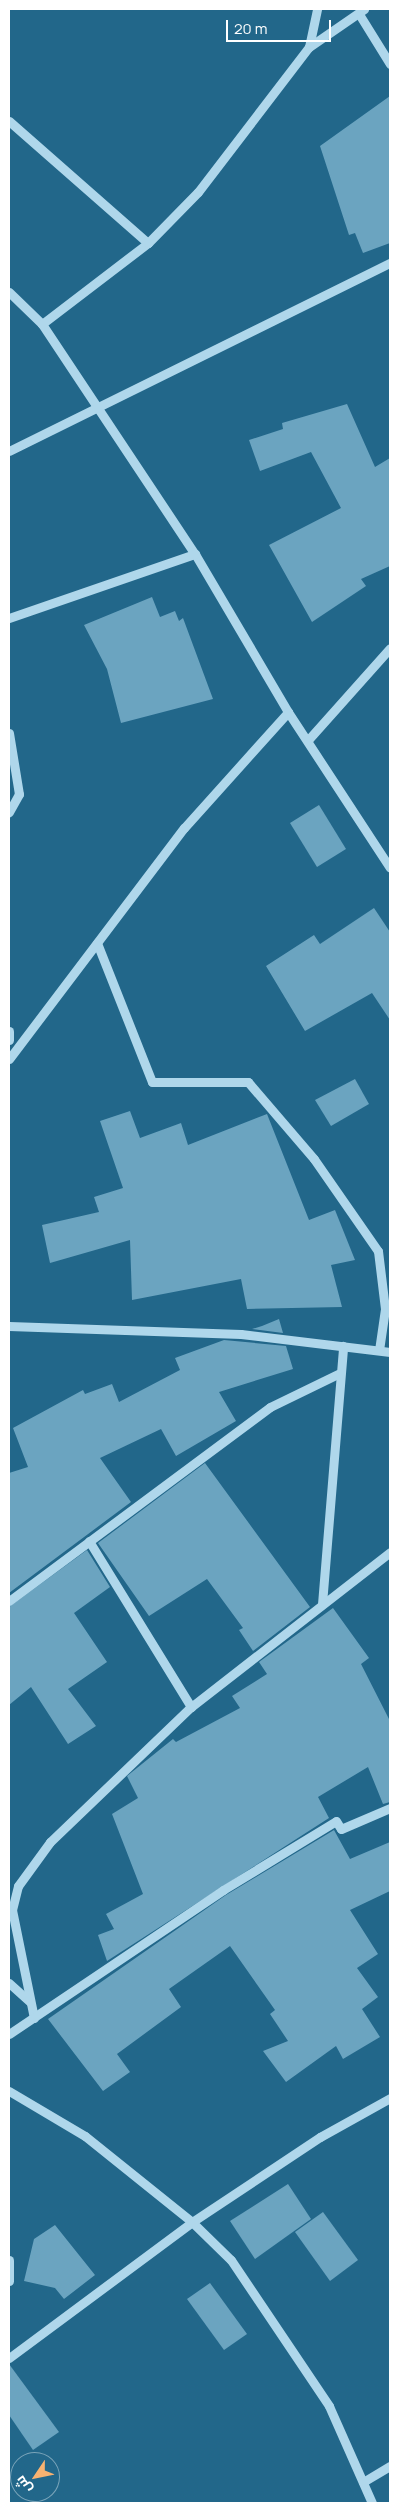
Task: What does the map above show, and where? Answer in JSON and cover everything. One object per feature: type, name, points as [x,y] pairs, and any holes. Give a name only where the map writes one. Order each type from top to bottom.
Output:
[{"type":"street","points":[[309,47],[317,9]]},
{"type":"street","points":[[42,324],[148,244],[198,192],[309,47],[361,11],[390,64]]},
{"type":"street","points":[[9,121],[148,244]]},
{"type":"street","points":[[9,451],[390,263]]},
{"type":"street","points":[[9,292],[42,324],[94,408],[195,554],[288,712],[387,854],[390,868]]},
{"type":"street","points":[[9,618],[195,554]]},
{"type":"street","points":[[308,740],[390,648]]},
{"type":"street","points":[[9,1059],[184,828],[288,712]]},
{"type":"street","points":[[9,733],[19,794],[9,812]]},
{"type":"street","points":[[97,943],[152,1082],[248,1082],[314,1160],[378,1251],[385,1310],[380,1350]]},
{"type":"street","points":[[9,1031],[9,1040]]},
{"type":"street","points":[[9,1326],[241,1334],[390,1352]]},
{"type":"street","points":[[322,1604],[338,1374],[343,1346]]},
{"type":"street","points":[[9,1601],[270,1407],[338,1374]]},
{"type":"street","points":[[89,1541],[191,1707]]},
{"type":"street","points":[[34,2018],[14,1932],[12,1910],[18,1886],[50,1842],[191,1707],[390,1552]]},
{"type":"street","points":[[9,2034],[223,1890],[336,1821],[341,1829],[390,1808]]},
{"type":"street","points":[[9,1982],[30,2002]]},
{"type":"street","points":[[9,2091],[85,2136],[192,2222],[231,2260],[282,2331],[329,2406],[372,2503]]},
{"type":"street","points":[[9,2358],[192,2222],[320,2137],[390,2098]]},
{"type":"street","points":[[9,2260],[9,2281]]},
{"type":"street","points":[[363,2482],[390,2466]]},
{"type":"building","points":[[390,96],[390,243],[363,253],[355,233],[349,235],[320,146]]},
{"type":"building","points":[[347,404],[375,467],[390,458],[390,566],[361,579],[366,586],[312,622],[269,545],[341,508],[311,452],[260,471],[249,440],[283,429],[282,423]]},
{"type":"building","points":[[152,597],[160,617],[175,611],[179,621],[183,618],[213,699],[121,723],[107,669],[84,625]]},
{"type":"building","points":[[319,805],[346,849],[317,867],[290,823]]},
{"type":"building","points":[[374,908],[390,932],[390,1020],[372,993],[305,1031],[266,966],[314,935],[320,944]]},
{"type":"building","points":[[355,1079],[369,1104],[331,1126],[315,1100]]},
{"type":"building","points":[[130,1111],[140,1138],[181,1123],[188,1145],[267,1114],[309,1220],[335,1210],[355,1260],[331,1265],[342,1307],[247,1309],[241,1279],[132,1300],[130,1240],[50,1263],[42,1225],[99,1212],[94,1197],[123,1188],[100,1121]]},
{"type":"building","points":[[279,1319],[283,1333],[252,1329],[262,1326]]},
{"type":"building","points":[[224,1340],[286,1346],[293,1369],[219,1392],[236,1421],[176,1456],[161,1429],[100,1458],[131,1502],[9,1593],[9,1473],[28,1467],[13,1428],[83,1390],[85,1394],[112,1384],[119,1402],[180,1370],[175,1358]]},
{"type":"building","points":[[205,1463],[310,1607],[253,1651],[239,1630],[243,1628],[207,1579],[149,1616],[98,1543]]},
{"type":"building","points":[[87,1550],[110,1587],[74,1613],[107,1662],[68,1689],[96,1726],[68,1744],[31,1687],[9,1705],[9,1607]]},
{"type":"building","points":[[333,1608],[369,1658],[361,1664],[390,1721],[390,1802],[383,1804],[368,1767],[318,1797],[329,1818],[107,1961],[98,1935],[114,1929],[106,1914],[143,1894],[112,1814],[138,1798],[127,1776],[173,1739],[176,1742],[240,1708],[232,1696],[267,1674],[259,1662]]},
{"type":"building","points":[[334,1830],[350,1859],[390,1842],[390,1891],[350,1910],[378,1954],[357,1968],[378,1997],[362,2009],[380,2037],[343,2059],[336,2046],[286,2082],[263,2051],[288,2041],[270,2014],[275,2010],[230,1946],[169,1989],[181,2007],[117,2054],[130,2072],[103,2091],[48,2019],[226,1895]]},
{"type":"building","points":[[288,2184],[311,2219],[255,2259],[230,2221]]},
{"type":"building","points":[[323,2212],[358,2260],[330,2281],[295,2232]]},
{"type":"building","points":[[55,2225],[95,2275],[64,2299],[55,2288],[24,2281],[34,2239]]},
{"type":"building","points":[[210,2283],[247,2334],[224,2350],[187,2299]]},
{"type":"building","points":[[9,2364],[59,2432],[33,2450],[9,2415]]}]
